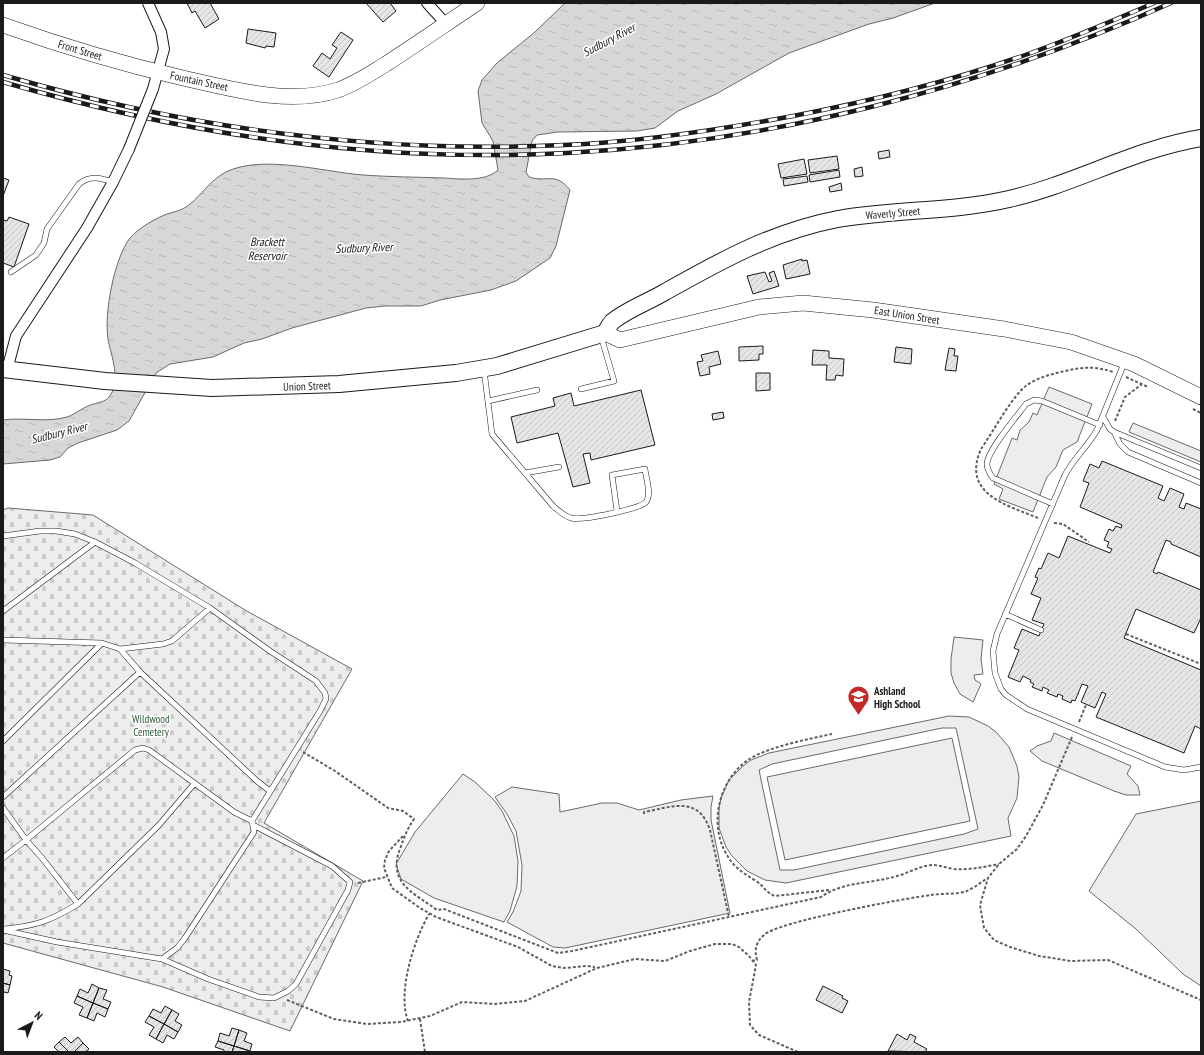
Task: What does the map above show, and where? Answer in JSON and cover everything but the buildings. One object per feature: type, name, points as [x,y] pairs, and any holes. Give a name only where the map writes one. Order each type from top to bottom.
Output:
[{"type":"main road","name":"Waverly Street","points":[[603,334],[611,322],[704,270],[751,246],[792,231],[839,219],[959,207],[1010,199],[1058,184],[1141,153],[1201,138]]},
{"type":"main road","name":"Union Street","points":[[5,369],[105,381],[212,388],[331,385],[497,366],[603,334]]},
{"type":"street","points":[[148,3],[161,32],[164,49],[158,72]]},
{"type":"street","points":[[427,3],[446,24]]},
{"type":"street","name":"Fountain Street","points":[[5,369],[16,336],[87,228],[113,182],[129,149],[153,89],[158,72],[263,94],[298,96],[321,94],[340,90],[354,83],[477,3]]},
{"type":"street","name":"Front Street","points":[[3,25],[92,54],[158,72]]},
{"type":"street","name":"East Union Street","points":[[603,334],[620,340],[759,307],[803,303],[873,310],[1004,329],[1071,342],[1125,360],[1201,397]]},
{"type":"lane","points":[[11,272],[36,255],[44,243],[47,229],[79,184],[86,179],[98,177],[113,182]]},
{"type":"lane","points":[[581,389],[614,381],[603,334]]},
{"type":"lane","points":[[1125,360],[1100,424],[1092,439],[1070,465],[1005,614],[997,634],[993,651],[995,673],[1001,688],[1012,700],[1023,707],[1165,767],[1184,770],[1201,767]]},
{"type":"lane","points":[[483,368],[492,434],[553,506],[563,515],[581,519],[640,506],[646,502],[649,496],[645,469],[612,475],[617,511]]},
{"type":"lane","points":[[488,401],[537,390]]},
{"type":"lane","points":[[1053,504],[993,478],[988,471],[987,464],[990,453],[1026,404],[1034,400],[1042,401],[1100,424]]},
{"type":"lane","points":[[1103,417],[1110,429],[1114,432],[1201,468]]},
{"type":"lane","points":[[1114,432],[1120,444],[1128,452],[1201,483]]},
{"type":"lane","points":[[525,473],[559,467]]},
{"type":"lane","points":[[3,536],[56,530],[75,534],[95,542],[135,563],[210,608],[270,651],[316,681],[322,687],[326,700],[270,791],[253,823],[254,832],[185,938],[177,948],[162,959]]},
{"type":"lane","points":[[3,611],[95,542]]},
{"type":"lane","points":[[3,640],[102,643],[120,649],[163,644],[172,641],[210,608]]},
{"type":"lane","points":[[1005,614],[1041,630]]},
{"type":"lane","points":[[3,741],[102,643]]},
{"type":"lane","points":[[120,649],[140,672],[270,791]]},
{"type":"lane","points":[[3,796],[140,672]]},
{"type":"lane","points":[[3,858],[113,767],[139,748],[149,750],[234,812],[332,866],[350,882],[345,897],[296,984],[274,998],[260,997],[162,959],[57,942],[3,929]]},
{"type":"lane","points":[[3,929],[39,924],[54,918],[78,904],[159,825],[194,784]]},
{"type":"lane","points":[[3,808],[26,840],[78,904]]},
{"type":"path","points":[[1089,542],[1063,524],[1045,521],[987,495],[979,481],[977,473],[978,457],[981,449],[1020,392],[1032,382],[1049,375],[1094,367],[1119,375],[1152,389]]},
{"type":"path","points":[[1187,406],[1201,413]]},
{"type":"path","points":[[1126,634],[1201,664]]},
{"type":"path","points":[[1086,704],[1032,825],[1017,849],[999,864],[988,878],[982,895],[981,914],[984,928],[994,940],[1010,947],[1039,956],[1071,961],[1108,960],[1201,1000]]},
{"type":"path","points":[[832,734],[768,750],[749,760],[728,781],[719,805],[718,818],[722,846],[726,856],[733,864],[757,882],[768,894],[775,896],[830,890],[858,882],[874,882],[898,876],[911,870],[932,866],[967,870],[999,864]]},
{"type":"path","points":[[296,749],[335,771],[388,808],[403,811],[414,818],[385,860],[384,868],[386,877],[392,888],[429,914],[511,944],[552,966],[597,968]]},
{"type":"path","points":[[644,814],[644,812],[681,805],[696,810],[705,818],[710,830],[729,917]]},
{"type":"path","points":[[403,835],[395,866],[399,881],[408,890],[438,910],[444,909],[558,952],[572,951],[821,897],[830,890]]},
{"type":"path","points":[[350,882],[365,882],[386,877]]},
{"type":"path","points":[[752,961],[757,960],[755,953],[756,946],[764,934],[785,926],[892,902],[930,895],[967,891],[988,878]]},
{"type":"path","points":[[408,1021],[405,1012],[407,978],[415,946],[429,914]]},
{"type":"path","points":[[279,996],[334,1019],[367,1024],[420,1020],[462,1002],[495,1004],[525,1001],[597,968],[635,959],[665,962],[690,951],[723,944],[732,944],[749,956],[756,965],[756,972],[749,1002],[750,1024],[758,1035],[798,1052]]},
{"type":"path","points":[[420,1020],[425,1052]]},
{"type":"shaded area","points":[[1049,387],[1092,404],[1077,442],[1063,450],[1056,467],[1047,477],[1033,512],[999,499],[1003,489],[994,484],[1012,438],[1017,440],[1020,430],[1029,422],[1033,413],[1037,415]]},
{"type":"shaded area","points":[[1133,423],[1201,451],[1201,462],[1129,432]]},
{"type":"shaded area","points":[[954,637],[983,640],[981,659],[983,674],[974,675],[975,680],[981,684],[973,702],[960,694],[951,673]]},
{"type":"shaded area","points":[[949,716],[969,717],[988,726],[996,732],[1009,747],[1017,766],[1019,777],[1017,798],[1008,818],[1011,836],[786,883],[765,880],[747,871],[732,856],[726,847],[719,828],[719,808],[721,798],[729,780],[751,760],[769,753]],"holes":[[[942,728],[956,728],[978,829],[964,834],[794,870],[780,870],[759,770],[772,764]]]},
{"type":"shaded area","points":[[1054,733],[1131,766],[1127,774],[1138,786],[1140,795],[1126,795],[1114,791],[1042,761],[1030,751],[1037,746],[1051,741]]},
{"type":"shaded area","points":[[952,738],[970,821],[785,860],[767,777]]},
{"type":"shaded area","points":[[463,774],[475,782],[494,800],[502,811],[514,836],[518,861],[517,886],[510,911],[504,922],[434,898],[401,879],[396,864],[415,832]]},
{"type":"shaded area","points":[[512,787],[559,794],[560,812],[602,803],[617,803],[639,810],[681,800],[713,796],[711,820],[730,913],[565,948],[553,947],[507,922],[513,912],[521,891],[522,865],[516,831],[507,814],[495,797]]},
{"type":"shaded area","points":[[1201,801],[1201,986],[1183,974],[1136,929],[1089,891],[1136,814]]},
{"type":"green space","name":"Wildwood Cemetery","points":[[8,508],[93,515],[245,610],[352,669],[264,823],[363,881],[290,1031],[163,987],[3,943],[3,510]]},
{"type":"water","name":"Brackett Reservoir","points":[[565,3],[935,3],[893,18],[869,24],[789,53],[716,94],[678,111],[655,128],[637,131],[558,132],[537,135],[532,141],[526,172],[529,177],[535,179],[555,179],[565,184],[570,190],[556,246],[550,258],[516,281],[491,290],[440,300],[421,306],[385,306],[366,308],[244,343],[213,357],[170,364],[156,373],[129,421],[117,430],[78,443],[68,448],[60,457],[50,460],[3,464],[3,420],[51,420],[67,417],[87,406],[106,400],[113,391],[115,376],[107,328],[109,301],[119,259],[130,238],[138,231],[157,218],[186,207],[218,177],[232,169],[249,165],[288,165],[363,175],[458,179],[480,178],[493,174],[498,170],[493,141],[482,123],[478,91],[482,80],[497,63],[535,32]]},
{"type":"railway","points":[[3,75],[72,94],[141,110],[211,123],[281,133],[351,141],[422,145],[493,147],[564,145],[679,135],[793,116],[882,97],[941,82],[1028,54],[1154,3]]},
{"type":"railway","points":[[3,82],[72,101],[141,117],[282,141],[353,149],[424,154],[496,155],[567,153],[645,147],[722,137],[799,123],[876,106],[951,85],[1026,61],[1171,3]]},
{"type":"place","name":"Ashland High School","points":[[859,716]]},
{"type":"water label","name":"Sudbury River","points":[[609,40]]},
{"type":"water label","name":"Sudbury River","points":[[364,248]]},
{"type":"water label","name":"Sudbury River","points":[[59,433]]}]
